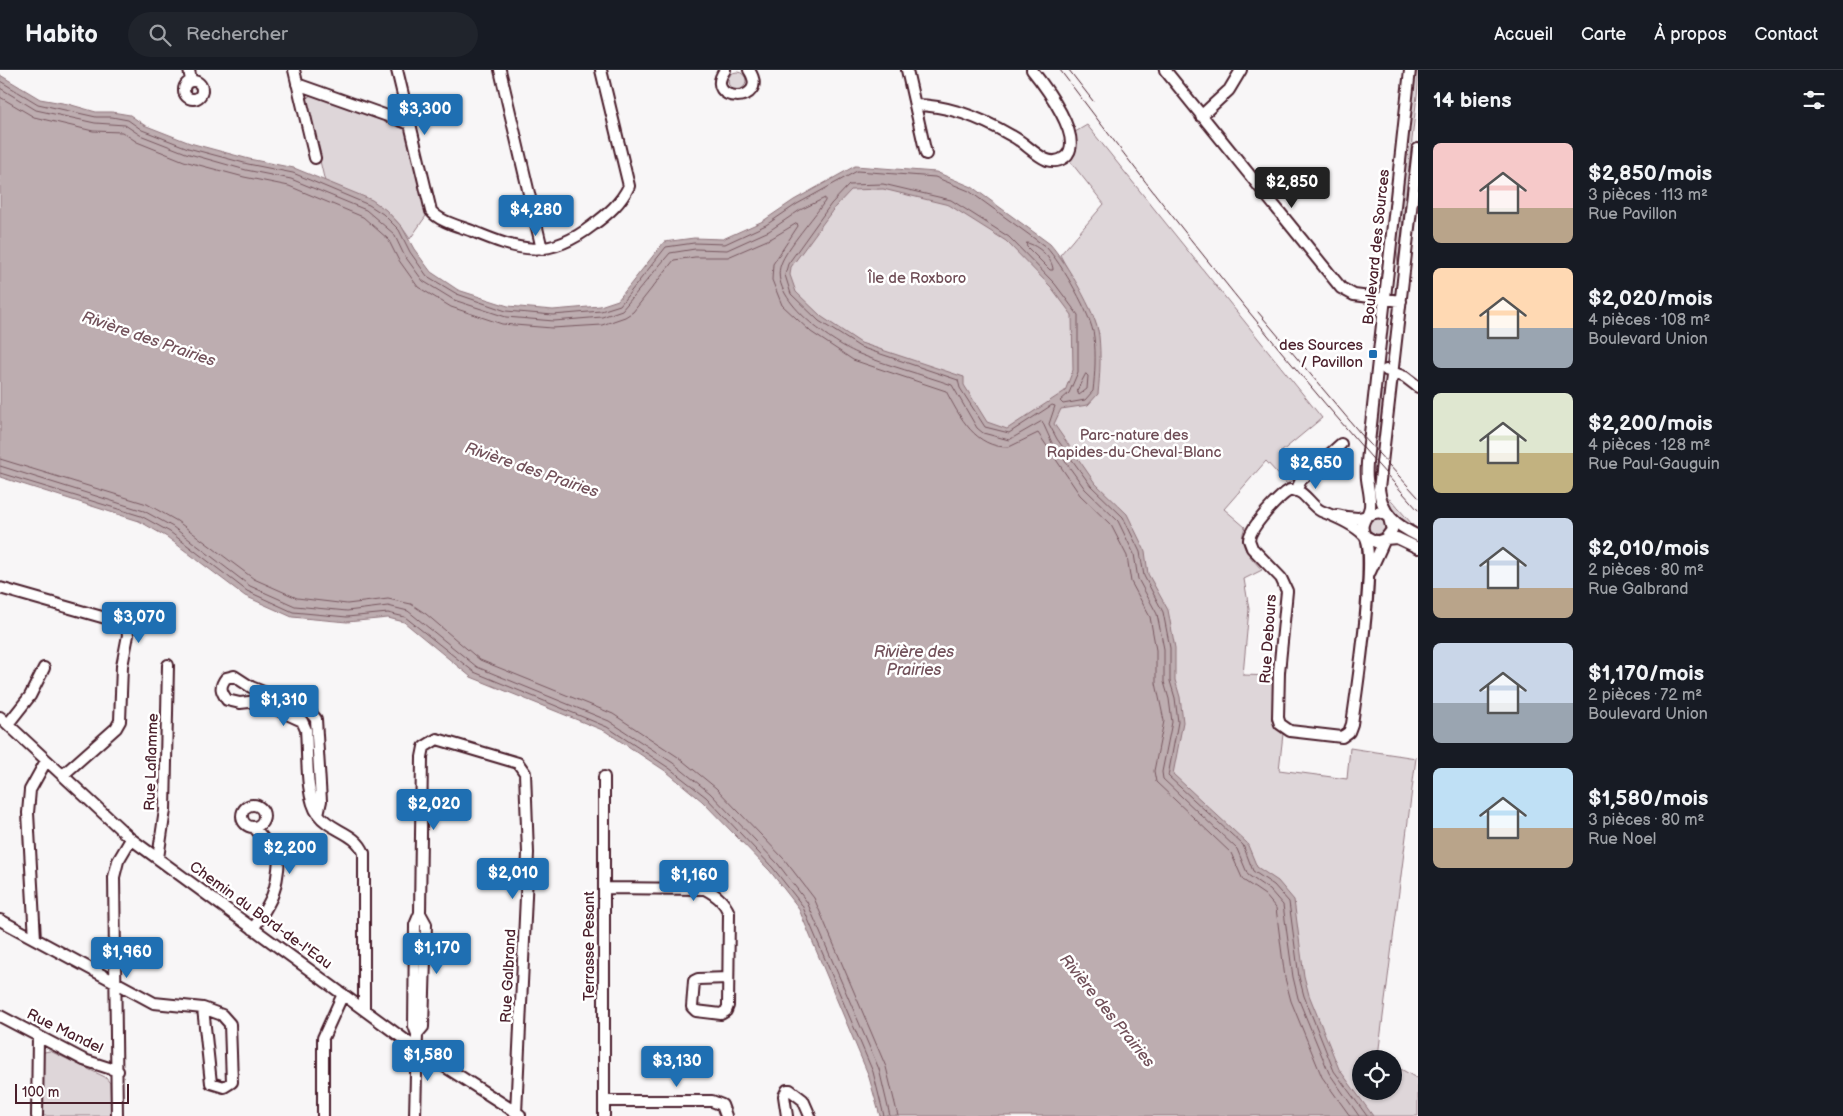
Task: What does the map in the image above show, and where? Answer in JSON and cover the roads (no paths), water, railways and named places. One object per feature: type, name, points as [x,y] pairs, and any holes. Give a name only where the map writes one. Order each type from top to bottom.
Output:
[{"type":"street","points":[[294,70],[314,158]]},
{"type":"street","points":[[397,70],[431,211],[440,218],[512,247],[542,249],[556,247],[576,238],[622,200],[629,186],[601,70]]},
{"type":"street","points":[[500,70],[542,249]]},
{"type":"street","points":[[725,70],[721,77],[722,88],[734,97],[745,95],[752,88],[753,78],[749,70]]},
{"type":"street","points":[[907,70],[926,154]]},
{"type":"street","points":[[915,105],[933,105],[968,115],[1012,136],[1048,160],[1058,161],[1066,156],[1071,148],[1070,135],[1064,118],[1032,70]]},
{"type":"street","points":[[1165,70],[1200,116],[1340,288],[1354,296],[1401,301]]},
{"type":"street","points":[[1200,116],[1229,90],[1241,70]]},
{"type":"street","name":"Boulevard des Sources","points":[[1366,516],[1370,504],[1367,458],[1410,70]]},
{"type":"street","points":[[297,84],[410,124]]},
{"type":"street","name":"Boulevard des Sources","points":[[1389,518],[1381,498],[1379,483],[1418,149]]},
{"type":"street","points":[[1378,369],[1392,371],[1405,377],[1418,387]]},
{"type":"street","points":[[1341,444],[1301,480],[1296,490],[1315,508],[1327,513],[1373,542],[1385,539],[1401,539],[1418,548]]},
{"type":"street","name":"Rue Debours","points":[[1296,490],[1290,490],[1283,495],[1249,536],[1252,548],[1281,578],[1288,591],[1279,672],[1278,718],[1282,726],[1290,732],[1336,737],[1348,734],[1352,724],[1369,576]]},
{"type":"street","points":[[1327,513],[1352,518],[1377,512],[1389,518],[1397,526],[1418,536]]},
{"type":"street","points":[[1366,516],[1362,526],[1365,536],[1369,576]]},
{"type":"street","points":[[1369,576],[1385,539],[1392,530],[1389,518]]},
{"type":"street","points":[[0,588],[123,623],[127,628],[128,635],[122,666],[120,720],[116,728],[63,775]]},
{"type":"street","name":"Rue Laflamme","points":[[158,858],[165,810],[168,665]]},
{"type":"street","points":[[4,721],[30,696],[44,668]]},
{"type":"street","points":[[318,814],[321,801],[316,719],[312,713],[251,687],[234,676],[226,678],[222,683],[221,691],[227,700],[240,703],[258,701],[302,721],[306,730],[312,802],[318,814],[327,823],[355,839],[364,853],[364,1010]]},
{"type":"street","points":[[302,721],[312,713]]},
{"type":"street","name":"Chemin du Bord-de-l'Eau","points":[[4,721],[131,839],[416,1048],[519,1114]]},
{"type":"street","name":"Rue Galbrand","points":[[416,1048],[418,1034],[414,1026],[415,925],[420,913],[424,747],[437,740],[518,763],[525,773],[528,854],[519,1114]]},
{"type":"street","points":[[35,939],[28,813],[30,790],[46,761]]},
{"type":"street","name":"Terrasse Pesant","points":[[604,777],[604,1116]]},
{"type":"street","points":[[253,928],[271,903],[277,886],[279,858],[254,826]]},
{"type":"street","points":[[117,1116],[118,1071],[114,980],[114,877],[118,861],[131,839]]},
{"type":"street","points":[[604,888],[705,889],[716,894],[726,906],[728,913],[728,978],[726,1011],[721,1014],[696,1011],[692,1006],[694,981],[698,979],[728,978]]},
{"type":"street","points":[[0,920],[154,1003],[203,1008],[222,1015],[230,1024],[232,1082],[224,1087],[211,1083],[203,1008]]},
{"type":"street","points":[[323,1116],[323,1038],[343,994]]},
{"type":"street","name":"Rue Mandel","points":[[0,1016],[84,1060],[118,1071]]},
{"type":"street","points":[[37,1116],[38,1036]]},
{"type":"street","points":[[415,1116],[416,1048]]},
{"type":"street","points":[[787,1116],[784,1096],[787,1090],[790,1090],[803,1100],[810,1116]]},
{"type":"street","points":[[604,1100],[712,1101],[722,1105],[726,1116]]},
{"type":"water","name":"Rivière des Prairies","points":[[0,75],[40,99],[96,112],[130,115],[144,125],[190,143],[249,159],[294,168],[372,200],[386,210],[402,227],[414,249],[431,272],[458,290],[508,306],[553,310],[600,306],[618,300],[664,242],[694,238],[723,239],[763,221],[794,200],[855,166],[936,172],[972,187],[1050,244],[1072,275],[1093,315],[1100,343],[1098,394],[1088,405],[1061,409],[1054,424],[1095,483],[1127,514],[1145,551],[1148,574],[1168,610],[1175,648],[1175,680],[1180,697],[1183,722],[1173,774],[1247,843],[1257,867],[1278,881],[1294,900],[1304,976],[1309,995],[1339,1069],[1352,1087],[1352,1100],[1361,1100],[1373,1116],[880,1116],[868,1074],[798,907],[770,871],[702,801],[667,772],[605,731],[471,677],[404,622],[388,618],[347,622],[292,617],[245,596],[167,537],[139,521],[0,477]],"holes":[[[883,189],[949,205],[1006,241],[1051,287],[1072,315],[1073,370],[1065,391],[1007,429],[987,422],[964,385],[964,377],[861,343],[822,317],[796,292],[790,275],[791,267],[835,207],[851,190]]]},
{"type":"tram line","points":[[1060,70],[1234,294],[1418,510]]},
{"type":"tram line","points":[[1069,70],[1093,101]]},
{"type":"tram line","points":[[1258,312],[1360,433],[1418,497]]},
{"type":"place","name":"des Sources / Pavillon","points":[[1373,354]]},
{"type":"park label","name":"Île de Roxboro","points":[[917,278]]},
{"type":"park label","name":"Parc-nature des Rapides-du-Cheval-Blanc","points":[[1134,444]]}]
